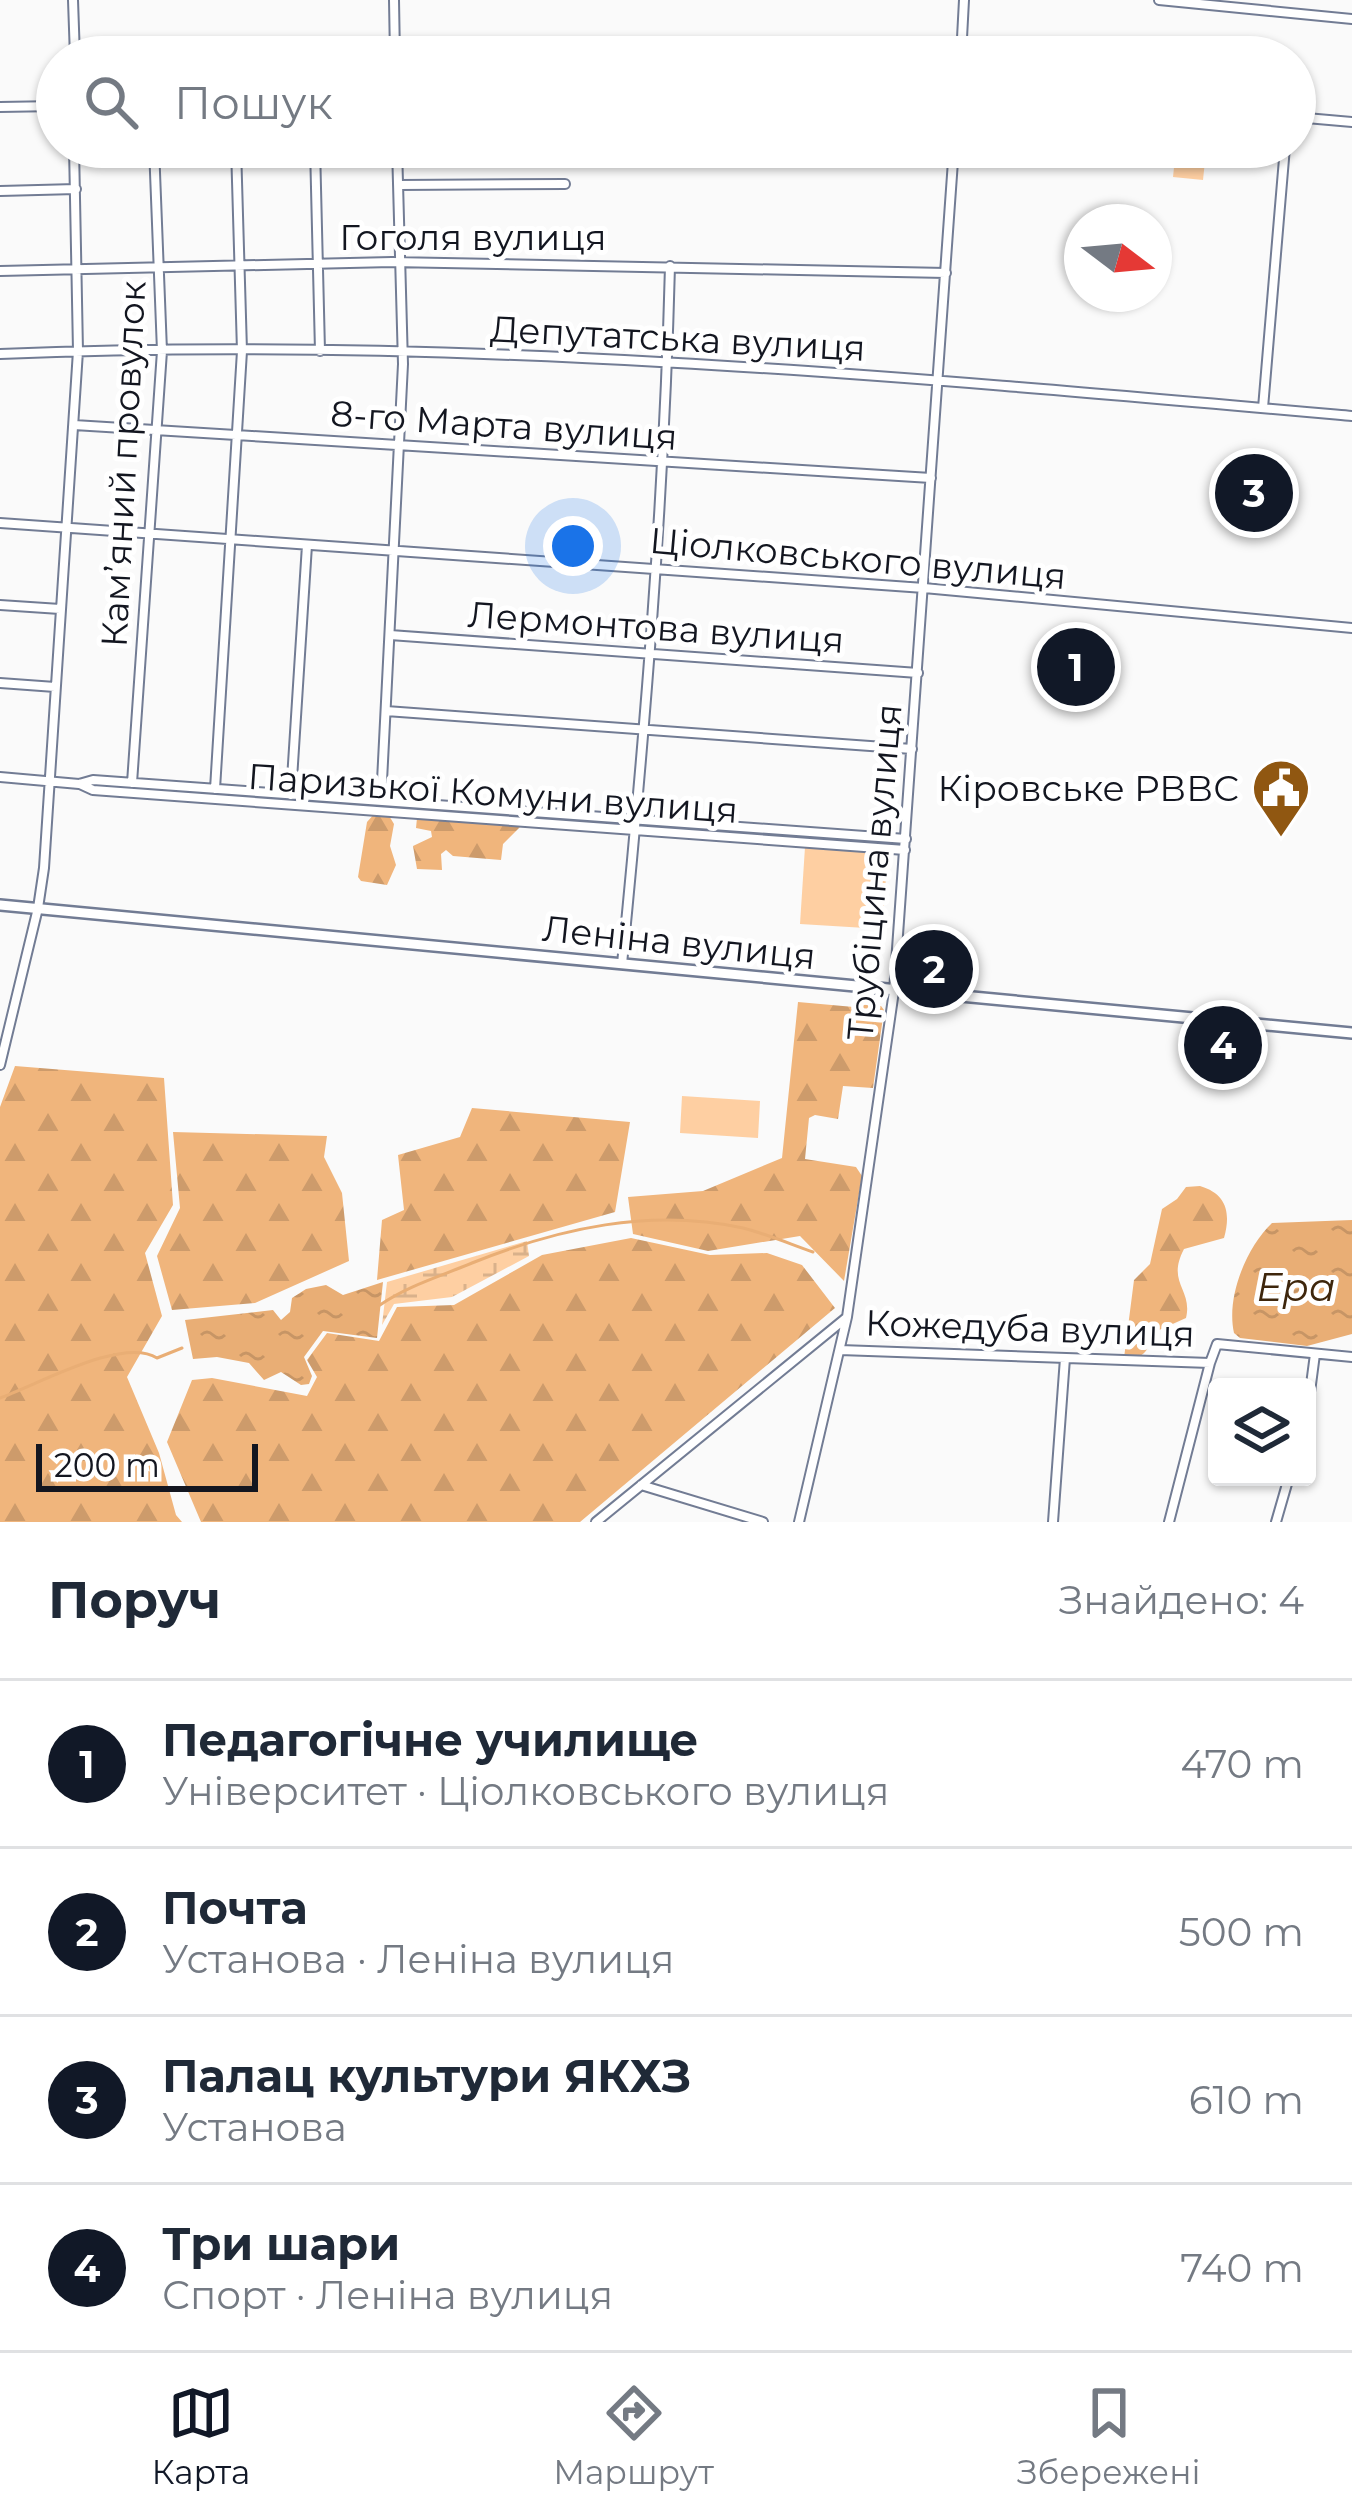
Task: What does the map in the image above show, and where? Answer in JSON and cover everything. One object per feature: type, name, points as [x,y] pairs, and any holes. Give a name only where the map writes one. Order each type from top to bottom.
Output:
[{"type":"main road","name":"Леніна вулиця","points":[[0,905],[1352,1033]]},
{"type":"street","points":[[74,0],[75,36]]},
{"type":"street","points":[[394,0],[395,36]]},
{"type":"street","points":[[962,36],[964,0]]},
{"type":"street","points":[[1159,0],[1352,19]]},
{"type":"street","points":[[0,107],[36,106]]},
{"type":"street","points":[[1316,119],[1352,122]]},
{"type":"street","points":[[0,1065],[44,868],[78,351],[75,168]]},
{"type":"street","name":"Кам’яний провулок","points":[[132,783],[162,351],[155,168]]},
{"type":"street","points":[[215,789],[242,351],[237,168]]},
{"type":"street","points":[[316,168],[320,351]]},
{"type":"street","points":[[381,801],[400,445],[398,168]]},
{"type":"street","name":"Трубіцина вулиця","points":[[799,1522],[848,1317],[894,992],[954,168]]},
{"type":"street","points":[[1263,408],[1283,168]]},
{"type":"street","points":[[398,185],[565,184]]},
{"type":"street","points":[[0,191],[76,189]]},
{"type":"street","name":"Гоголя вулиця","points":[[0,272],[400,264],[946,273]]},
{"type":"street","points":[[622,964],[657,569],[670,266]]},
{"type":"street","name":"Депутатська вулиця","points":[[0,354],[402,351],[938,380],[1352,416]]},
{"type":"street","name":"8-го Марта вулиця","points":[[74,425],[932,478]]},
{"type":"street","name":"Ціолковського вулиця","points":[[0,524],[924,588],[1352,628]]},
{"type":"street","points":[[291,795],[307,544]]},
{"type":"street","points":[[0,605],[60,609]]},
{"type":"street","name":"Лермонтова вулиця","points":[[390,635],[917,673]]},
{"type":"street","points":[[0,683],[55,687]]},
{"type":"street","points":[[386,711],[912,749]]},
{"type":"street","name":"Паризької Комуни вулиця","points":[[0,777],[79,784],[93,790],[906,845]]},
{"type":"street","name":"Паризької Комуни вулиця","points":[[79,784],[93,780],[381,801],[637,825]]},
{"type":"street","points":[[596,1522],[848,1317]]},
{"type":"street","name":"Кожедуба вулиця","points":[[840,1350],[1210,1364],[1217,1344],[1352,1357]]},
{"type":"street","points":[[1312,1378],[1315,1354]]},
{"type":"street","points":[[1053,1522],[1065,1358]]},
{"type":"street","points":[[1169,1522],[1210,1364]]},
{"type":"street","points":[[641,1485],[764,1522]]},
{"type":"street","points":[[1276,1522],[1286,1486]]},
{"type":"green space","points":[[1174,168],[1204,168],[1203,180],[1173,177]]},
{"type":"green space","points":[[375,813],[388,814],[394,824],[390,846],[396,865],[387,885],[358,877],[367,822]]},
{"type":"green space","points":[[417,818],[520,827],[503,844],[501,860],[453,856],[446,850],[441,854],[442,870],[417,869],[413,846],[432,837],[431,831],[416,828]]},
{"type":"green space","points":[[805,847],[888,852],[882,929],[800,924]]},
{"type":"green space","points":[[798,1002],[881,1006],[884,1010],[873,1088],[843,1086],[838,1119],[809,1118],[805,1159],[856,1167],[862,1176],[844,1281],[800,1236],[708,1251],[633,1234],[628,1197],[703,1191],[782,1158]]},
{"type":"green space","points":[[15,1066],[164,1078],[173,1205],[145,1253],[162,1316],[127,1377],[182,1522],[0,1522],[0,1107]]},
{"type":"green space","points":[[682,1096],[760,1101],[758,1138],[680,1133]]},
{"type":"green space","points":[[472,1108],[630,1122],[615,1212],[377,1280],[382,1220],[404,1210],[398,1155],[460,1137]]},
{"type":"green space","points":[[173,1132],[327,1136],[324,1157],[342,1193],[349,1261],[255,1303],[172,1310],[157,1256],[180,1208]]},
{"type":"green space","points":[[1200,1186],[1216,1194],[1225,1206],[1224,1238],[1184,1249],[1178,1270],[1186,1318],[1157,1331],[1142,1355],[1124,1358],[1134,1280],[1150,1264],[1162,1209],[1186,1187]]},
{"type":"green space","points":[[631,1238],[710,1255],[767,1253],[802,1265],[835,1308],[580,1522],[201,1522],[167,1442],[192,1380],[212,1378],[307,1396],[317,1377],[307,1360],[327,1333],[379,1341],[397,1307],[454,1305],[542,1255]]},
{"type":"green space","points":[[527,1241],[529,1256],[452,1297],[394,1304],[382,1325],[387,1282]]},
{"type":"water","name":"Ера","points":[[1352,1220],[1352,1334],[1307,1346],[1240,1338],[1234,1333],[1233,1304],[1240,1274],[1272,1223]]},
{"type":"water","points":[[383,1282],[377,1338],[323,1331],[304,1357],[312,1376],[309,1384],[301,1385],[281,1372],[264,1380],[249,1363],[217,1357],[193,1359],[185,1320],[273,1310],[281,1320],[290,1312],[292,1298],[306,1289],[326,1285],[343,1295]]},
{"type":"waterway","points":[[380,1305],[505,1251],[605,1225],[708,1222],[752,1230],[813,1252]]},
{"type":"waterway","points":[[0,1398],[102,1358],[123,1353],[157,1358],[182,1348]]},
{"type":"place","name":"Палац культури ЯКХЗ","points":[[1254,493]]},
{"type":"place","name":"Педагогічне училище","points":[[1076,667]]},
{"type":"place","name":"Кіровське РВВС","points":[[1281,839]]},
{"type":"place","name":"Почта","points":[[934,969]]},
{"type":"place","name":"Три шари","points":[[1223,1045]]}]
